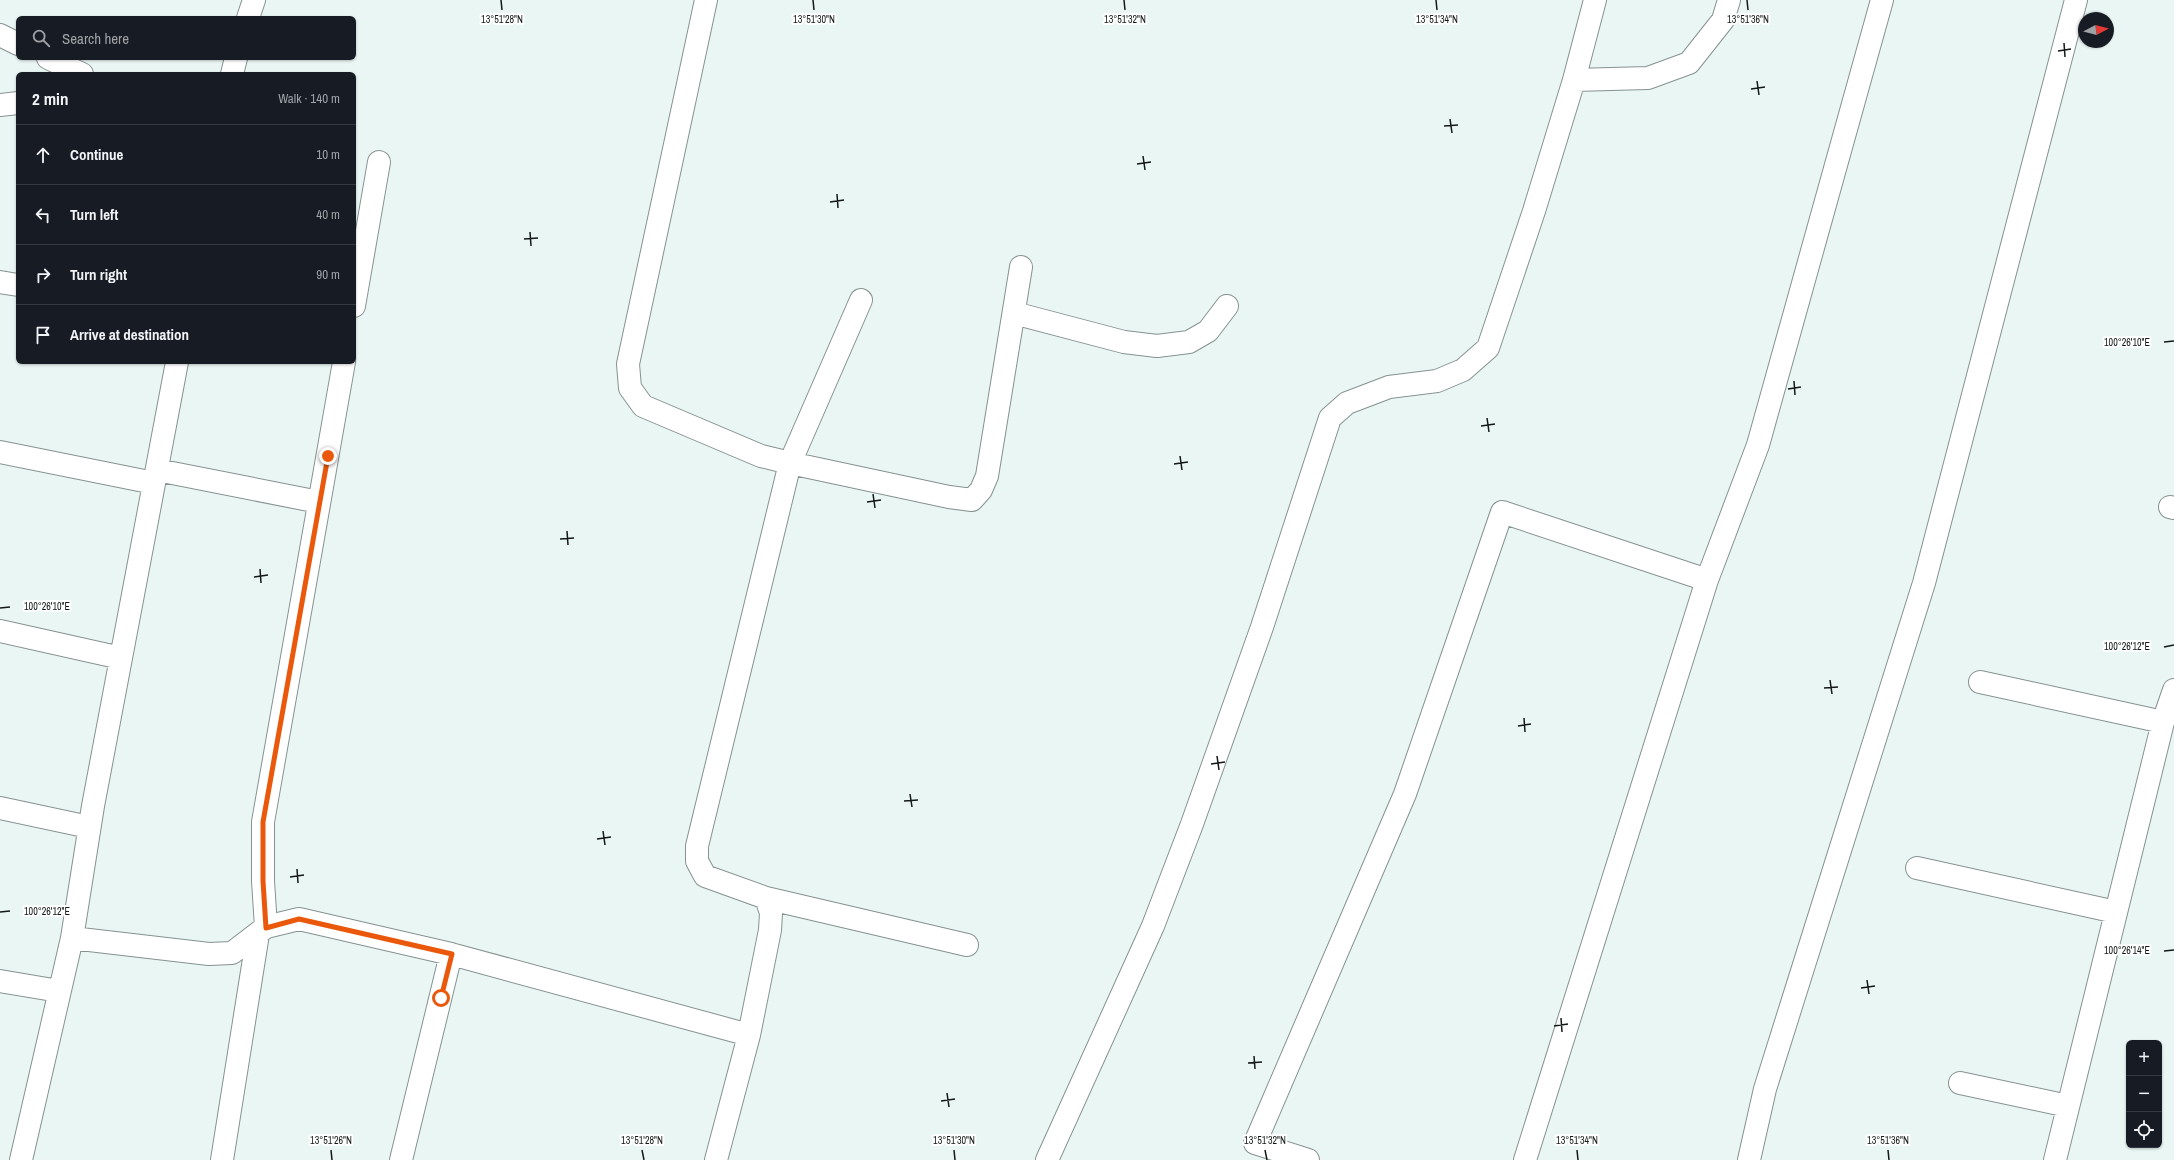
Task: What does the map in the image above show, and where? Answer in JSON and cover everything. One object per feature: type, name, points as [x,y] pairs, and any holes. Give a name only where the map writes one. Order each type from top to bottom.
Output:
[{"type":"street","points":[[249,16],[254,0]]},
{"type":"street","points":[[706,0],[628,364],[630,388],[643,406],[761,456],[949,497],[972,500],[981,490],[987,476],[1021,267]]},
{"type":"street","points":[[1047,1160],[1153,926],[1192,824],[1262,627],[1330,418],[1347,403],[1389,387],[1437,381],[1463,370],[1488,348],[1534,212],[1574,80],[1595,0]]},
{"type":"street","points":[[1574,80],[1648,78],[1689,63],[1723,20],[1729,0]]},
{"type":"street","points":[[1525,1160],[1707,580],[1758,445],[1882,0]]},
{"type":"street","points":[[1749,1160],[1765,1088],[1924,583],[2076,0]]},
{"type":"street","points":[[0,35],[16,43]]},
{"type":"street","points":[[52,60],[78,72]]},
{"type":"street","points":[[232,72],[236,60]]},
{"type":"street","points":[[0,105],[16,103]]},
{"type":"street","points":[[356,293],[380,162]]},
{"type":"street","points":[[0,282],[16,285]]},
{"type":"street","points":[[861,300],[790,463],[697,846],[697,861],[705,876],[766,898],[967,945]]},
{"type":"street","points":[[1014,313],[1124,342],[1157,346],[1189,342],[1208,332],[1227,306]]},
{"type":"street","points":[[21,1160],[72,938],[90,827],[177,364]]},
{"type":"street","points":[[222,1160],[262,931],[263,822],[344,364]]},
{"type":"street","points":[[0,452],[319,502]]},
{"type":"street","points":[[1308,1160],[1255,1143],[1405,794],[1502,512],[1707,580]]},
{"type":"street","points":[[0,631],[121,658]]},
{"type":"street","points":[[1980,682],[2163,722]]},
{"type":"street","points":[[2054,1160],[2163,722],[2174,690]]},
{"type":"street","points":[[0,808],[90,827]]},
{"type":"street","points":[[1917,868],[2116,912]]},
{"type":"street","points":[[716,1160],[749,1035],[770,930],[771,913],[766,898]]},
{"type":"street","points":[[72,938],[209,954],[232,952],[262,931],[299,919],[452,954],[749,1035]]},
{"type":"street","points":[[401,1160],[452,954]]},
{"type":"street","points":[[0,981],[59,991]]},
{"type":"street","points":[[1960,1083],[2068,1106]]},
{"type":"route","points":[[328,456],[263,822],[263,881],[266,928],[299,919],[452,954],[441,998]]}]
